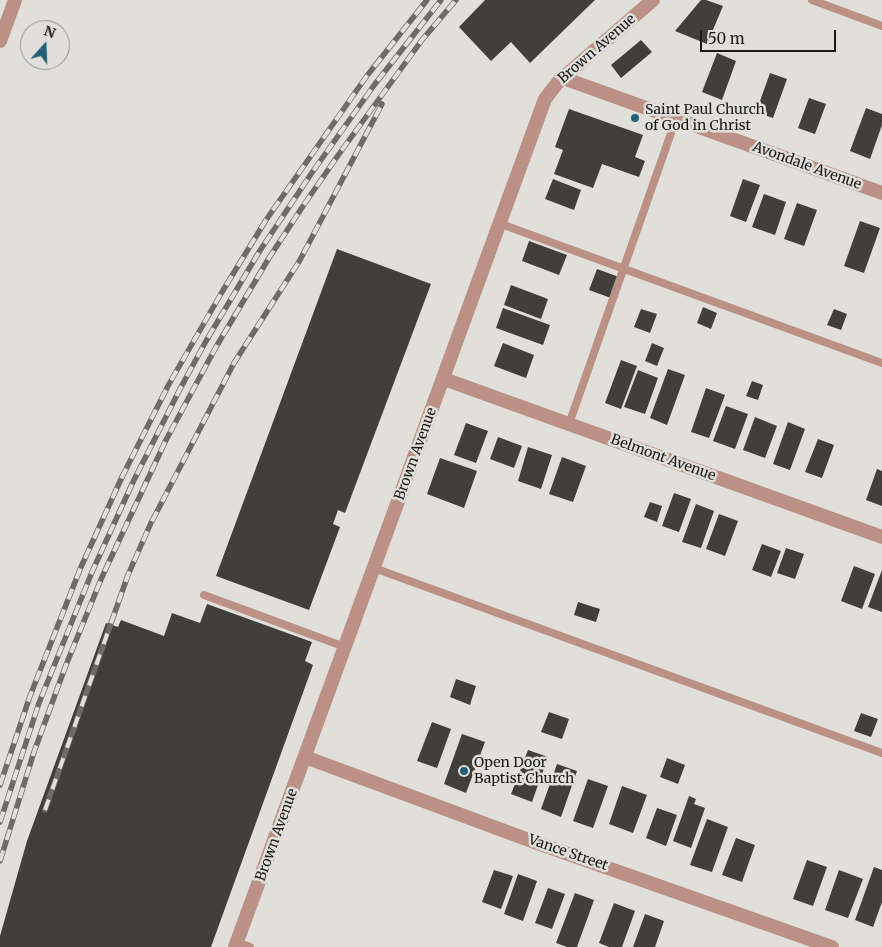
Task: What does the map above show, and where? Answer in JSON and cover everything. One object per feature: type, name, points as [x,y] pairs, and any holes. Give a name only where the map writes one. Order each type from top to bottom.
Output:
[{"type":"street","points":[[0,41],[15,0]]},
{"type":"street","name":"Brown Avenue","points":[[241,945],[305,757],[545,99],[563,78],[653,0]]},
{"type":"street","name":"Avondale Avenue","points":[[563,78],[882,193]]},
{"type":"street","name":"Belmont Avenue","points":[[444,379],[882,537]]},
{"type":"street","name":"Vance Street","points":[[305,757],[832,947]]},
{"type":"lane","points":[[812,0],[882,26]]},
{"type":"lane","points":[[569,424],[676,119]]},
{"type":"lane","points":[[501,224],[882,363]]},
{"type":"lane","points":[[374,568],[882,754]]},
{"type":"lane","points":[[204,595],[345,647]]},
{"type":"building","points":[[485,0],[595,0],[530,63],[511,42],[491,61],[459,27]]},
{"type":"building","points":[[701,0],[723,6],[707,44],[675,31]]},
{"type":"building","points":[[641,40],[652,52],[621,78],[611,65]]},
{"type":"building","points":[[717,53],[736,61],[722,100],[702,92]]},
{"type":"building","points":[[770,73],[787,79],[773,118],[756,112]]},
{"type":"building","points":[[809,98],[826,104],[815,134],[798,128]]},
{"type":"building","points":[[866,108],[882,114],[882,125],[870,159],[850,151]]},
{"type":"building","points":[[569,109],[643,135],[635,157],[645,161],[639,177],[602,164],[593,188],[554,174],[563,150],[555,147]]},
{"type":"building","points":[[553,179],[581,190],[574,210],[545,199]]},
{"type":"building","points":[[743,179],[760,185],[746,222],[730,216]]},
{"type":"building","points":[[764,194],[786,202],[775,235],[752,227]]},
{"type":"building","points":[[797,203],[817,210],[804,246],[784,239]]},
{"type":"building","points":[[860,221],[880,228],[864,273],[844,266]]},
{"type":"building","points":[[529,241],[567,255],[559,275],[522,261]]},
{"type":"building","points":[[337,249],[431,284],[345,513],[338,510],[333,524],[340,527],[309,610],[216,576]]},
{"type":"building","points":[[597,269],[619,277],[611,298],[589,290]]},
{"type":"building","points":[[511,285],[548,299],[541,319],[504,305]]},
{"type":"building","points":[[703,307],[717,313],[711,329],[697,323]]},
{"type":"building","points":[[503,308],[550,325],[543,345],[496,328]]},
{"type":"building","points":[[641,309],[657,314],[650,333],[634,327]]},
{"type":"building","points":[[834,309],[847,314],[841,330],[827,325]]},
{"type":"building","points":[[503,343],[534,355],[526,378],[494,366]]},
{"type":"building","points":[[652,343],[664,348],[657,366],[645,361]]},
{"type":"building","points":[[621,360],[637,366],[621,409],[605,403]]},
{"type":"building","points":[[668,369],[685,375],[667,425],[650,418]]},
{"type":"building","points":[[638,370],[658,378],[645,414],[624,407]]},
{"type":"building","points":[[752,381],[763,385],[758,400],[746,396]]},
{"type":"building","points":[[706,388],[725,395],[709,438],[691,432]]},
{"type":"building","points":[[726,406],[748,414],[735,449],[713,441]]},
{"type":"building","points":[[755,417],[777,426],[765,458],[743,450]]},
{"type":"building","points":[[788,422],[805,429],[790,470],[773,464]]},
{"type":"building","points":[[466,423],[488,431],[476,463],[454,455]]},
{"type":"building","points":[[498,437],[522,446],[514,468],[490,459]]},
{"type":"building","points":[[818,439],[834,445],[822,478],[805,472]]},
{"type":"building","points":[[528,447],[552,455],[541,489],[518,481]]},
{"type":"building","points":[[562,457],[586,466],[573,502],[549,494]]},
{"type":"building","points":[[440,458],[477,471],[464,508],[427,494]]},
{"type":"building","points":[[877,469],[882,471],[882,506],[866,500]]},
{"type":"building","points":[[674,493],[691,499],[679,532],[662,526]]},
{"type":"building","points":[[650,502],[662,506],[657,522],[644,517]]},
{"type":"building","points":[[696,504],[714,511],[701,548],[682,542]]},
{"type":"building","points":[[719,514],[738,521],[725,556],[706,549]]},
{"type":"building","points":[[762,544],[781,551],[771,577],[752,570]]},
{"type":"building","points":[[786,548],[804,554],[795,579],[777,573]]},
{"type":"building","points":[[854,566],[875,574],[862,609],[841,601]]},
{"type":"building","points":[[882,570],[882,612],[868,607]]},
{"type":"building","points":[[578,602],[600,609],[596,622],[574,615]]},
{"type":"building","points":[[207,604],[312,642],[305,661],[313,665],[211,947],[0,947],[0,936],[27,841],[106,623],[118,627],[121,620],[164,636],[172,613],[200,623]]},
{"type":"building","points":[[456,679],[476,686],[470,705],[450,697]]},
{"type":"building","points":[[549,712],[569,719],[562,739],[541,732]]},
{"type":"building","points":[[861,713],[878,719],[871,737],[854,731]]},
{"type":"building","points":[[432,722],[451,729],[437,768],[417,761]]},
{"type":"building","points":[[462,734],[485,742],[466,793],[444,784]]},
{"type":"building","points":[[528,750],[548,757],[532,802],[511,794]]},
{"type":"building","points":[[667,758],[685,765],[678,784],[660,777]]},
{"type":"building","points":[[557,764],[577,771],[561,817],[541,809]]},
{"type":"building","points":[[588,779],[608,786],[593,828],[573,821]]},
{"type":"building","points":[[622,786],[647,795],[633,833],[609,824]]},
{"type":"building","points":[[689,796],[696,799],[694,804],[705,808],[691,848],[673,841]]},
{"type":"building","points":[[657,808],[677,815],[666,846],[646,838]]},
{"type":"building","points":[[707,819],[728,827],[712,872],[690,865]]},
{"type":"building","points":[[736,838],[755,845],[742,882],[722,875]]},
{"type":"building","points":[[807,860],[827,867],[813,906],[793,899]]},
{"type":"building","points":[[874,867],[882,870],[882,902],[873,927],[855,920]]},
{"type":"building","points":[[494,870],[513,876],[501,909],[482,902]]},
{"type":"building","points":[[839,870],[863,879],[848,918],[825,910]]},
{"type":"building","points":[[518,874],[537,881],[523,921],[504,914]]},
{"type":"building","points":[[548,888],[565,894],[552,929],[535,923]]},
{"type":"building","points":[[575,893],[594,900],[577,947],[567,947],[556,943]]},
{"type":"building","points":[[614,903],[635,911],[622,947],[609,947],[599,943]]},
{"type":"building","points":[[645,914],[664,921],[655,947],[633,947]]},
{"type":"railway","points":[[0,785],[30,696],[81,567],[122,477],[169,384],[266,220],[366,77],[427,0]]},
{"type":"railway","points":[[0,822],[39,703],[92,572],[133,482],[180,389],[259,252],[311,174],[375,84],[441,0]]},
{"type":"railway","points":[[0,861],[34,752],[66,665],[102,577],[166,440],[216,347],[269,258],[303,206],[422,40],[456,0]]},
{"type":"railway","points":[[45,810],[128,575],[150,525],[234,363],[300,260],[382,104]]},
{"type":"place","name":"Saint Paul Church of God in Christ","points":[[635,118]]},
{"type":"place","name":"Open Door Baptist Church","points":[[464,771]]}]
